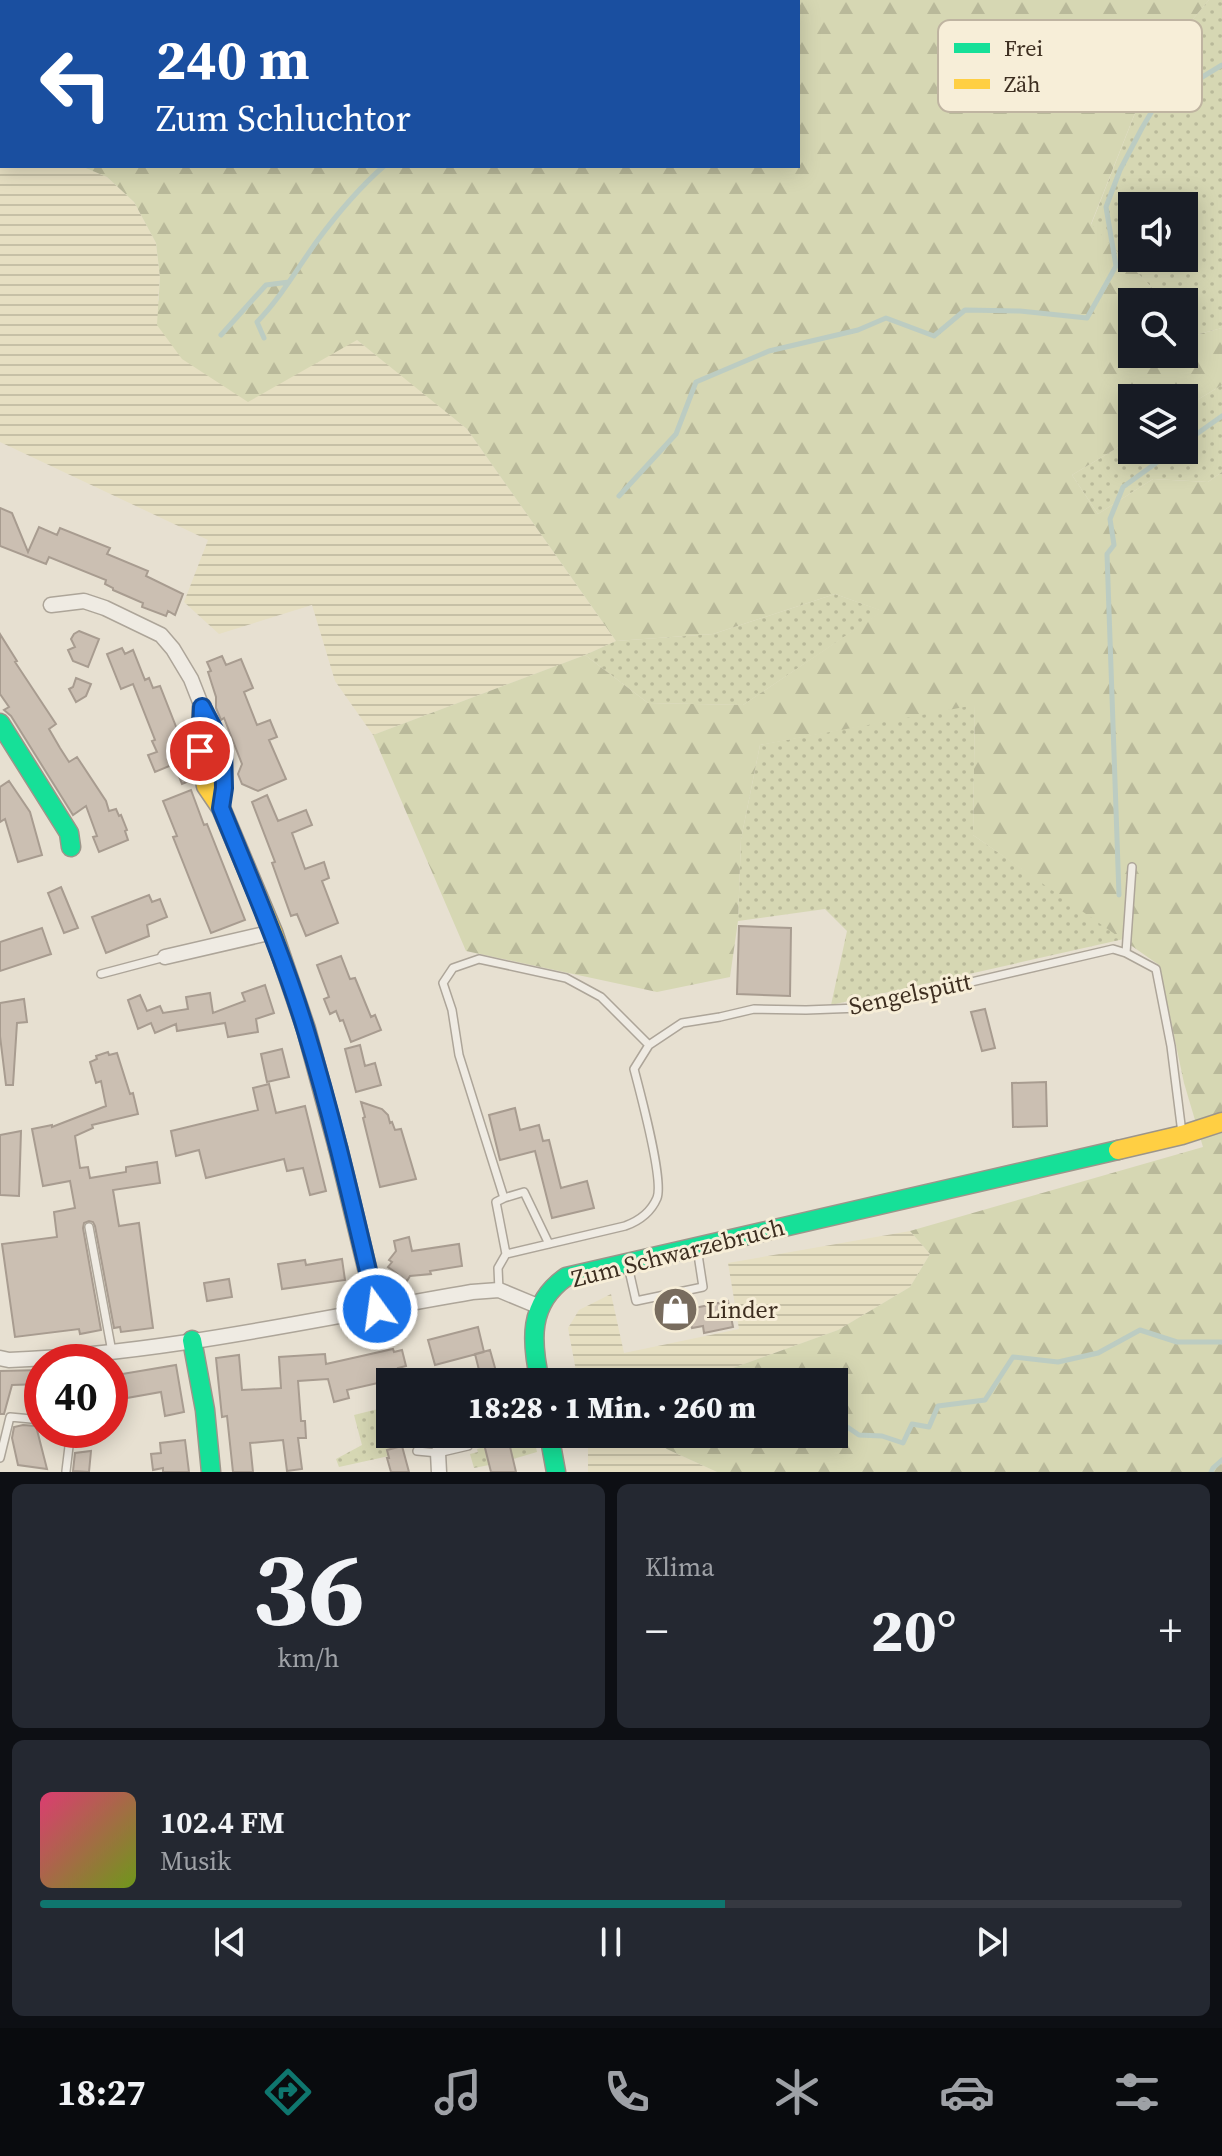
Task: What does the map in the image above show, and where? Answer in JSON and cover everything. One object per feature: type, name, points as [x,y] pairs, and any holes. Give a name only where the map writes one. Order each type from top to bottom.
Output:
[{"type":"street","points":[[51,605],[84,601],[161,635],[191,679],[202,707],[200,751],[206,786],[221,808],[273,932],[306,1029],[377,1309]]},
{"type":"street","points":[[0,723],[69,833],[71,847]]},
{"type":"street","points":[[165,957],[273,932]]},
{"type":"street","name":"Zum Schwarzebruch","points":[[540,1307],[551,1288],[566,1277],[1182,1135],[1222,1122]]},
{"type":"street","points":[[128,1350],[499,1290],[540,1307],[534,1339],[537,1368]]},
{"type":"street","points":[[192,1340],[205,1410],[211,1472]]},
{"type":"street","points":[[0,1358],[24,1359]]},
{"type":"street","points":[[552,1448],[556,1472]]},
{"type":"street","points":[[438,1453],[439,1472]]},
{"type":"lane","points":[[1132,867],[1126,953],[1156,969],[1171,1046],[1182,1135]]},
{"type":"lane","name":"Sengelspütt","points":[[649,1045],[682,1023],[754,1009],[860,1008],[1113,949],[1126,953]]},
{"type":"lane","points":[[101,974],[165,957]]},
{"type":"lane","points":[[504,1198],[459,1055],[452,1010],[443,983],[453,968],[479,959],[566,978],[601,997],[649,1045],[634,1069],[651,1135],[658,1195],[651,1208],[638,1221],[625,1226],[506,1254]]},
{"type":"lane","points":[[499,1290],[498,1268],[506,1254],[496,1202],[524,1192],[549,1244]]},
{"type":"lane","points":[[89,1227],[111,1344]]},
{"type":"lane","points":[[627,1264],[636,1301],[703,1287],[697,1247]]},
{"type":"lane","points":[[0,1458],[10,1417],[24,1418]]},
{"type":"lane","points":[[66,1471],[69,1448]]},
{"type":"lane","points":[[417,1451],[438,1453],[459,1448]]},
{"type":"shaded area","points":[[0,168],[86,168],[107,177],[134,202],[156,243],[160,277],[158,301],[357,340],[467,429],[616,641],[373,735],[335,681],[312,605],[219,634],[184,602],[208,540],[0,442]]},
{"type":"shaded area","points":[[910,1231],[930,1254],[910,1287],[838,1330],[733,1368],[575,1368],[568,1328],[579,1310],[611,1294],[624,1353],[739,1329],[728,1263]]},
{"type":"shaded area","points":[[588,1448],[665,1448],[717,1472],[588,1472]]},
{"type":"green space","points":[[800,0],[1209,0],[1192,20],[938,20],[938,112],[1135,112],[1091,224],[1118,252],[1118,272],[1137,272],[1152,288],[1118,288],[1118,368],[1198,368],[1198,334],[1222,328],[1222,385],[1198,400],[1198,384],[1118,384],[1118,447],[1072,475],[1098,514],[1153,479],[1208,482],[1222,472],[1222,1472],[717,1472],[665,1448],[848,1448],[848,1368],[733,1368],[838,1330],[910,1287],[930,1254],[910,1231],[1203,1147],[1184,1083],[1159,965],[973,835],[975,705],[760,745],[741,839],[738,921],[730,977],[657,992],[466,951],[373,735],[585,655],[648,703],[743,705],[882,611],[835,594],[713,634],[616,641],[467,429],[357,340],[248,402],[182,359],[157,325],[160,277],[156,243],[134,202],[107,177],[86,168],[800,168]]},
{"type":"green space","points":[[1209,0],[1222,0],[1222,328],[1198,334],[1198,288],[1152,288],[1137,272],[1198,272],[1198,192],[1118,192],[1118,253],[1091,225],[1135,112],[1202,112],[1202,20],[1192,20]]},
{"type":"green space","points":[[1222,385],[1222,472],[1208,482],[1153,479],[1098,514],[1072,475],[1118,447],[1118,464],[1198,464],[1198,400]]},
{"type":"green space","points":[[835,594],[883,611],[743,705],[648,703],[585,655],[616,641],[713,634]]},
{"type":"green space","points":[[975,704],[973,835],[1124,939],[831,1005],[847,931],[825,909],[738,921],[741,839],[760,745]]},
{"type":"green space","points":[[376,1410],[376,1448],[390,1448],[387,1450],[389,1456],[339,1467],[336,1459],[362,1445],[354,1415]]},
{"type":"green space","points":[[484,1448],[489,1465],[474,1468],[470,1454],[478,1452],[477,1449]]},
{"type":"green space","points":[[510,1448],[536,1448],[537,1452],[513,1459]]},
{"type":"building","points":[[0,508],[12,513],[28,552],[39,527],[57,535],[60,528],[110,548],[107,554],[148,571],[146,576],[183,594],[175,615],[168,611],[166,616],[142,607],[143,603],[105,584],[106,580],[49,557],[46,564],[0,546]]},
{"type":"building","points":[[79,631],[99,639],[88,667],[73,661],[68,650],[75,647],[71,639]]},
{"type":"building","points":[[0,634],[56,724],[49,729],[60,748],[69,762],[77,757],[106,801],[109,811],[116,809],[121,815],[128,840],[99,852],[93,837],[97,836],[86,806],[73,815],[11,716],[4,710],[9,707],[0,694]]},
{"type":"building","points":[[122,648],[125,654],[133,650],[145,680],[149,678],[153,688],[160,686],[184,747],[192,780],[182,784],[174,764],[155,772],[148,755],[157,752],[152,741],[155,740],[133,684],[121,689],[107,654]]},
{"type":"building","points":[[222,656],[226,665],[241,659],[253,688],[244,692],[257,725],[270,720],[277,737],[269,740],[286,779],[258,791],[242,784],[238,774],[242,764],[224,718],[221,720],[216,708],[207,662]]},
{"type":"building","points":[[76,678],[91,684],[86,696],[76,702],[69,689]]},
{"type":"building","points":[[9,781],[30,812],[42,855],[18,862],[5,819],[0,822],[0,787]]},
{"type":"building","points":[[191,790],[245,920],[211,933],[173,837],[177,836],[163,801]]},
{"type":"building","points":[[267,795],[278,821],[306,810],[312,825],[292,833],[305,869],[324,862],[329,878],[322,881],[338,923],[306,936],[297,914],[291,916],[252,802]]},
{"type":"building","points":[[61,887],[78,928],[64,933],[48,893]]},
{"type":"building","points":[[149,895],[152,902],[160,899],[167,917],[147,925],[149,936],[106,953],[92,917]]},
{"type":"building","points":[[739,926],[791,928],[790,996],[737,994]]},
{"type":"building","points":[[42,928],[51,954],[0,971],[0,942]]},
{"type":"building","points":[[341,956],[350,979],[355,978],[371,1017],[375,1015],[381,1030],[351,1042],[343,1020],[340,1021],[336,1011],[330,1014],[324,999],[329,997],[317,965]]},
{"type":"building","points":[[265,985],[274,1013],[256,1019],[258,1032],[228,1037],[225,1023],[177,1031],[176,1024],[155,1033],[151,1023],[138,1029],[128,1000],[140,995],[147,1011],[160,1006],[163,1013],[188,1009],[186,997],[210,993],[213,1013],[245,1001],[242,993]]},
{"type":"building","points":[[24,999],[27,1022],[17,1023],[13,1085],[6,1085],[0,1036],[0,1003]]},
{"type":"building","points":[[985,1009],[995,1048],[982,1051],[971,1012]]},
{"type":"building","points":[[360,1045],[365,1066],[375,1063],[381,1085],[356,1092],[345,1049]]},
{"type":"building","points":[[282,1049],[289,1077],[267,1082],[261,1054]]},
{"type":"building","points":[[108,1052],[109,1055],[117,1053],[138,1114],[92,1125],[93,1128],[75,1136],[80,1168],[88,1167],[90,1178],[126,1172],[126,1167],[157,1162],[160,1183],[113,1190],[119,1226],[139,1223],[153,1328],[121,1332],[120,1327],[114,1328],[95,1226],[89,1221],[84,1223],[83,1228],[101,1330],[80,1334],[79,1329],[15,1337],[2,1244],[57,1237],[54,1212],[75,1208],[70,1181],[43,1186],[32,1129],[52,1127],[106,1106],[101,1081],[96,1083],[90,1062]]},
{"type":"building","points":[[1046,1082],[1047,1126],[1013,1127],[1012,1083]]},
{"type":"building","points":[[269,1084],[276,1113],[305,1106],[326,1191],[310,1195],[303,1168],[287,1171],[284,1159],[206,1178],[199,1150],[176,1156],[171,1131],[258,1110],[253,1088]]},
{"type":"building","points":[[361,1102],[382,1109],[395,1130],[401,1129],[416,1179],[380,1187]]},
{"type":"building","points":[[515,1108],[520,1130],[539,1125],[543,1141],[549,1140],[561,1188],[587,1181],[594,1208],[552,1218],[535,1151],[500,1160],[489,1115]]},
{"type":"building","points":[[21,1131],[19,1196],[0,1195],[0,1135]]},
{"type":"building","points":[[409,1237],[412,1251],[459,1244],[462,1266],[410,1276],[407,1281],[388,1267],[396,1251],[394,1241]]},
{"type":"building","points":[[342,1259],[345,1280],[282,1289],[278,1264],[305,1260],[306,1265]]},
{"type":"building","points":[[229,1279],[232,1297],[207,1301],[204,1283]]},
{"type":"building","points":[[728,1301],[733,1327],[704,1333],[703,1326],[669,1329],[666,1314]]},
{"type":"building","points":[[478,1327],[484,1352],[435,1365],[428,1340]]},
{"type":"building","points":[[393,1349],[394,1352],[402,1350],[406,1366],[376,1368],[376,1383],[347,1390],[349,1398],[334,1402],[328,1379],[298,1381],[301,1421],[305,1421],[306,1438],[298,1438],[302,1469],[287,1471],[283,1440],[250,1443],[253,1472],[233,1472],[227,1416],[222,1417],[216,1358],[239,1355],[242,1390],[281,1388],[279,1357],[325,1354],[326,1364]]},
{"type":"building","points":[[490,1350],[495,1368],[478,1368],[475,1354]]},
{"type":"building","points":[[176,1365],[184,1412],[165,1416],[161,1392],[128,1398],[128,1373]]},
{"type":"building","points":[[24,1370],[24,1385],[12,1385],[4,1414],[0,1414],[0,1371]]},
{"type":"building","points":[[24,1425],[24,1448],[42,1448],[47,1469],[18,1465],[12,1438],[14,1427]]},
{"type":"building","points":[[185,1440],[189,1472],[163,1472],[163,1468],[153,1470],[151,1454],[161,1453],[160,1443]]},
{"type":"building","points":[[403,1448],[409,1472],[391,1472],[387,1450]]},
{"type":"building","points":[[485,1448],[510,1448],[516,1472],[491,1472]]},
{"type":"building","points":[[91,1451],[89,1472],[73,1471],[75,1453]]},
{"type":"waterway","points":[[1202,77],[1222,65]]},
{"type":"waterway","points":[[619,496],[676,434],[696,382],[769,351],[858,330],[886,318],[934,336],[965,310],[1020,311],[1087,318],[1116,266],[1106,207],[1120,170],[1151,112]]},
{"type":"waterway","points":[[264,338],[257,322],[332,221],[382,168]]},
{"type":"waterway","points":[[221,335],[266,285],[289,282]]},
{"type":"waterway","points":[[1198,433],[1222,416]]},
{"type":"waterway","points":[[1119,895],[1107,554],[1114,545],[1110,519],[1123,487],[1155,464]]},
{"type":"waterway","points":[[848,1428],[859,1435],[882,1436],[903,1443],[912,1424],[929,1427],[938,1406],[985,1400],[1013,1357],[1058,1362],[1098,1353],[1140,1330],[1177,1342],[1222,1342]]},
{"type":"waterway","points":[[1211,1472],[1222,1460]]},
{"type":"traffic: fast","points":[[0,723],[69,833],[71,847]]},
{"type":"traffic: fast","points":[[338,1148],[377,1309]]},
{"type":"traffic: fast","points":[[538,1368],[534,1338],[539,1311],[545,1299],[566,1277],[1118,1150]]},
{"type":"traffic: fast","points":[[192,1340],[205,1410],[211,1472]]},
{"type":"traffic: fast","points":[[552,1448],[556,1472]]},
{"type":"traffic: slow","points":[[202,707],[200,751],[206,786],[221,808],[273,932],[306,1029],[338,1148]]},
{"type":"traffic: slow","points":[[1118,1150],[1222,1122]]},
{"type":"place","name":"Linder","points":[[675,1310]]},
{"type":"route","points":[[200,751],[202,707],[223,747],[221,808],[273,932],[306,1029],[377,1309]]}]
